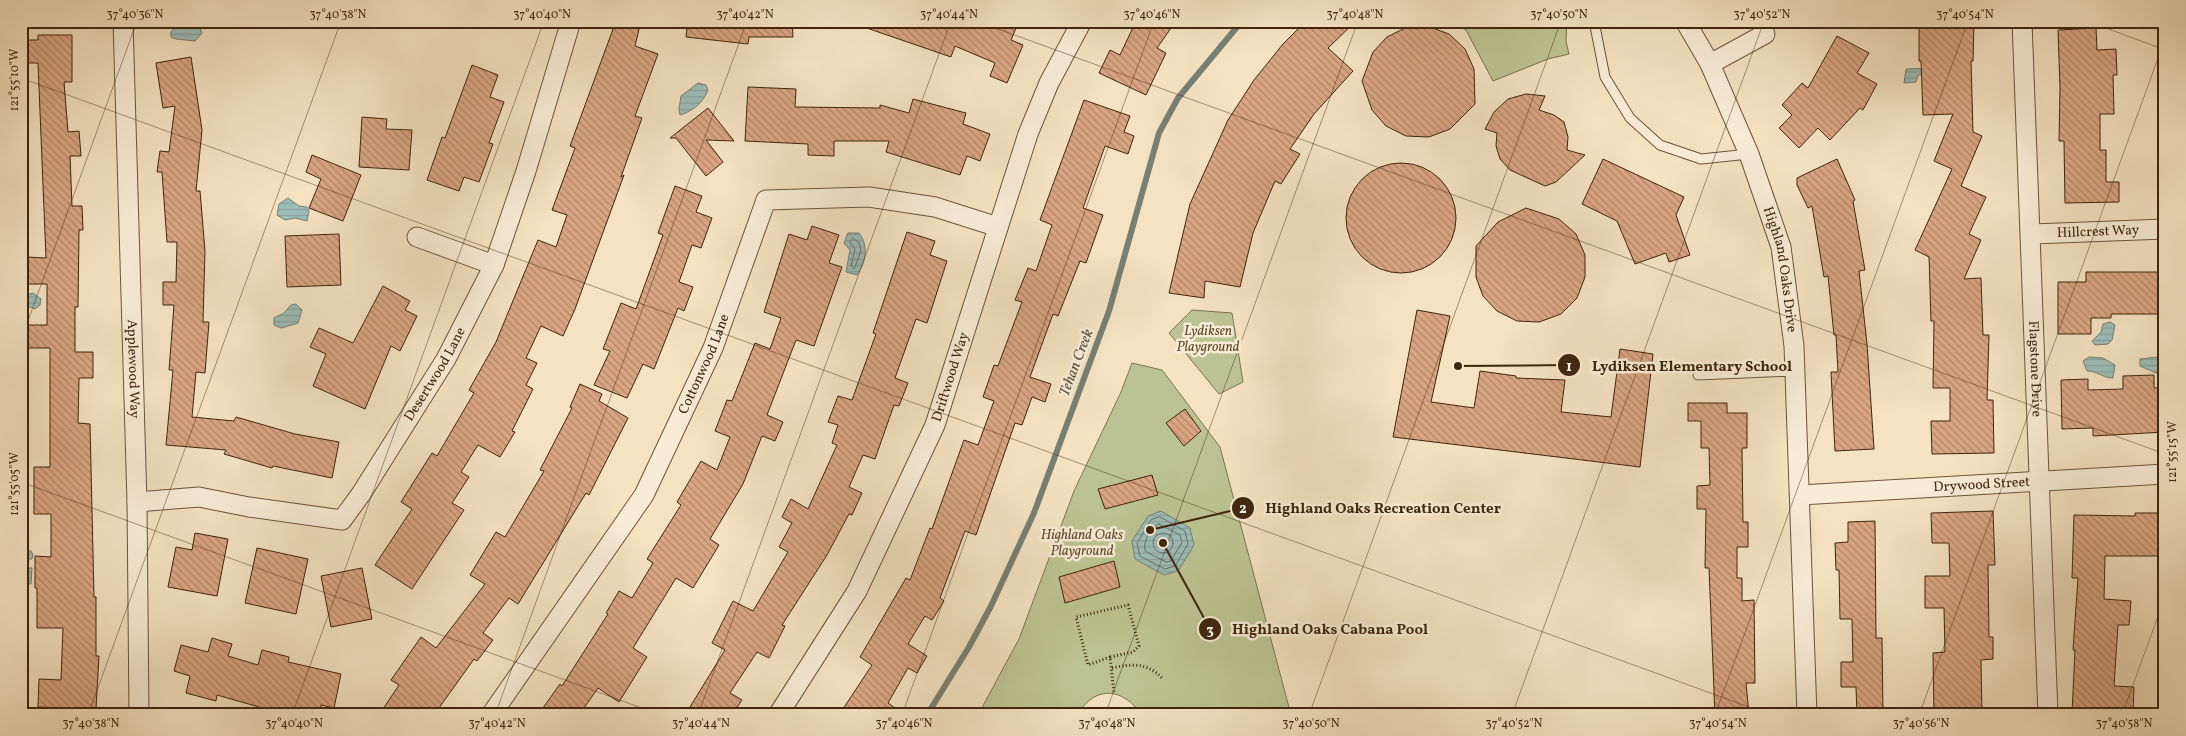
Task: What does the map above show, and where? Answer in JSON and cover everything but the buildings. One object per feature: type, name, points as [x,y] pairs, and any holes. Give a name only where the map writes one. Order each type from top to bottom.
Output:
[{"type":"street","name":"Applewood Way","points":[[123,21],[136,502],[139,715]]},
{"type":"street","name":"Desertwood Lane","points":[[136,502],[199,496],[248,507],[342,520],[361,494],[446,359],[494,265],[526,171],[571,21]]},
{"type":"street","name":"Driftwood Way","points":[[778,715],[858,590],[935,425],[1028,134],[1049,83],[1082,21]]},
{"type":"street","name":"Highland Oaks Drive","points":[[1685,21],[1710,64],[1749,154],[1781,247],[1794,346],[1807,715]]},
{"type":"street","name":"Flagstone Drive","points":[[2022,21],[2032,234],[2048,715]]},
{"type":"street","points":[[1710,64],[1764,34]]},
{"type":"street","name":"Cottonwood Lane","points":[[491,715],[644,495],[713,348],[766,200],[869,197],[935,206],[998,226]]},
{"type":"street","name":"Hillcrest Way","points":[[2032,234],[2165,230]]},
{"type":"street","points":[[417,237],[494,265]]},
{"type":"street","name":"Drywood Street","points":[[1800,495],[2165,474]]},
{"type":"lane","points":[[1594,21],[1605,77],[1630,118],[1660,145],[1701,159],[1749,154]]},
{"type":"lane","points":[[1698,375],[1795,371]]},
{"type":"path","points":[[1128,604],[1139,646],[1133,652],[1110,657],[1088,665],[1076,617],[1128,604]]},
{"type":"path","points":[[1110,657],[1114,693]]},
{"type":"path","points":[[1112,668],[1140,664],[1156,672],[1162,678]]},
{"type":"green space","points":[[1446,21],[1567,21],[1566,41],[1569,54],[1548,59],[1493,81],[1466,30]]},
{"type":"green space","name":"Lydiksen Playground","points":[[1192,310],[1232,313],[1243,382],[1219,394],[1169,333]]},
{"type":"green space","name":"Highland Oaks Playground","points":[[1132,363],[1162,370],[1220,447],[1291,715],[1142,715],[1126,699],[1110,693],[1092,698],[1077,715],[978,715],[1019,639],[1074,491],[1121,392]]},
{"type":"water","points":[[187,21],[197,21],[202,33],[195,41],[171,37],[171,32],[174,28],[182,28]]},
{"type":"water","points":[[2165,32],[2165,59],[2160,59],[2158,45]]},
{"type":"water","points":[[1943,68],[1941,74],[1918,75],[1916,82],[1904,83],[1906,69]]},
{"type":"water","points":[[698,83],[706,85],[708,90],[706,95],[697,106],[680,115],[681,96]]},
{"type":"water","points":[[288,198],[299,206],[307,207],[309,211],[307,221],[295,218],[285,220],[277,215],[279,204]]},
{"type":"water","points":[[848,233],[859,233],[864,243],[863,265],[857,275],[846,272],[850,250],[844,243]]},
{"type":"water","points":[[21,293],[26,295],[33,293],[41,299],[40,305],[35,309],[30,307],[21,309]]},
{"type":"water","points":[[296,304],[302,310],[298,323],[281,328],[274,325],[274,318],[284,313],[291,305]]},
{"type":"water","points":[[2110,322],[2115,325],[2112,340],[2108,344],[2095,345],[2092,341],[2101,332],[2103,324]]},
{"type":"water","points":[[2089,357],[2103,358],[2115,365],[2113,378],[2087,371],[2083,361]]},
{"type":"water","points":[[2157,357],[2165,363],[2165,377],[2140,366],[2140,359]]},
{"type":"water","points":[[1161,511],[1190,528],[1194,545],[1178,571],[1164,575],[1135,559],[1132,541],[1148,516]]},
{"type":"water","points":[[21,549],[31,551],[33,555],[32,559],[29,559],[28,568],[32,568],[31,584],[21,583]]},
{"type":"waterway","name":"Tehan Creek","points":[[927,715],[969,647],[991,606],[1034,513],[1109,311],[1159,133],[1178,98],[1242,21]]},
{"type":"place","name":"Lydiksen Elementary School","points":[[1458,366]]},
{"type":"place","name":"Highland Oaks Recreation Center","points":[[1150,530]]},
{"type":"place","name":"Highland Oaks Cabana Pool","points":[[1163,543]]}]
